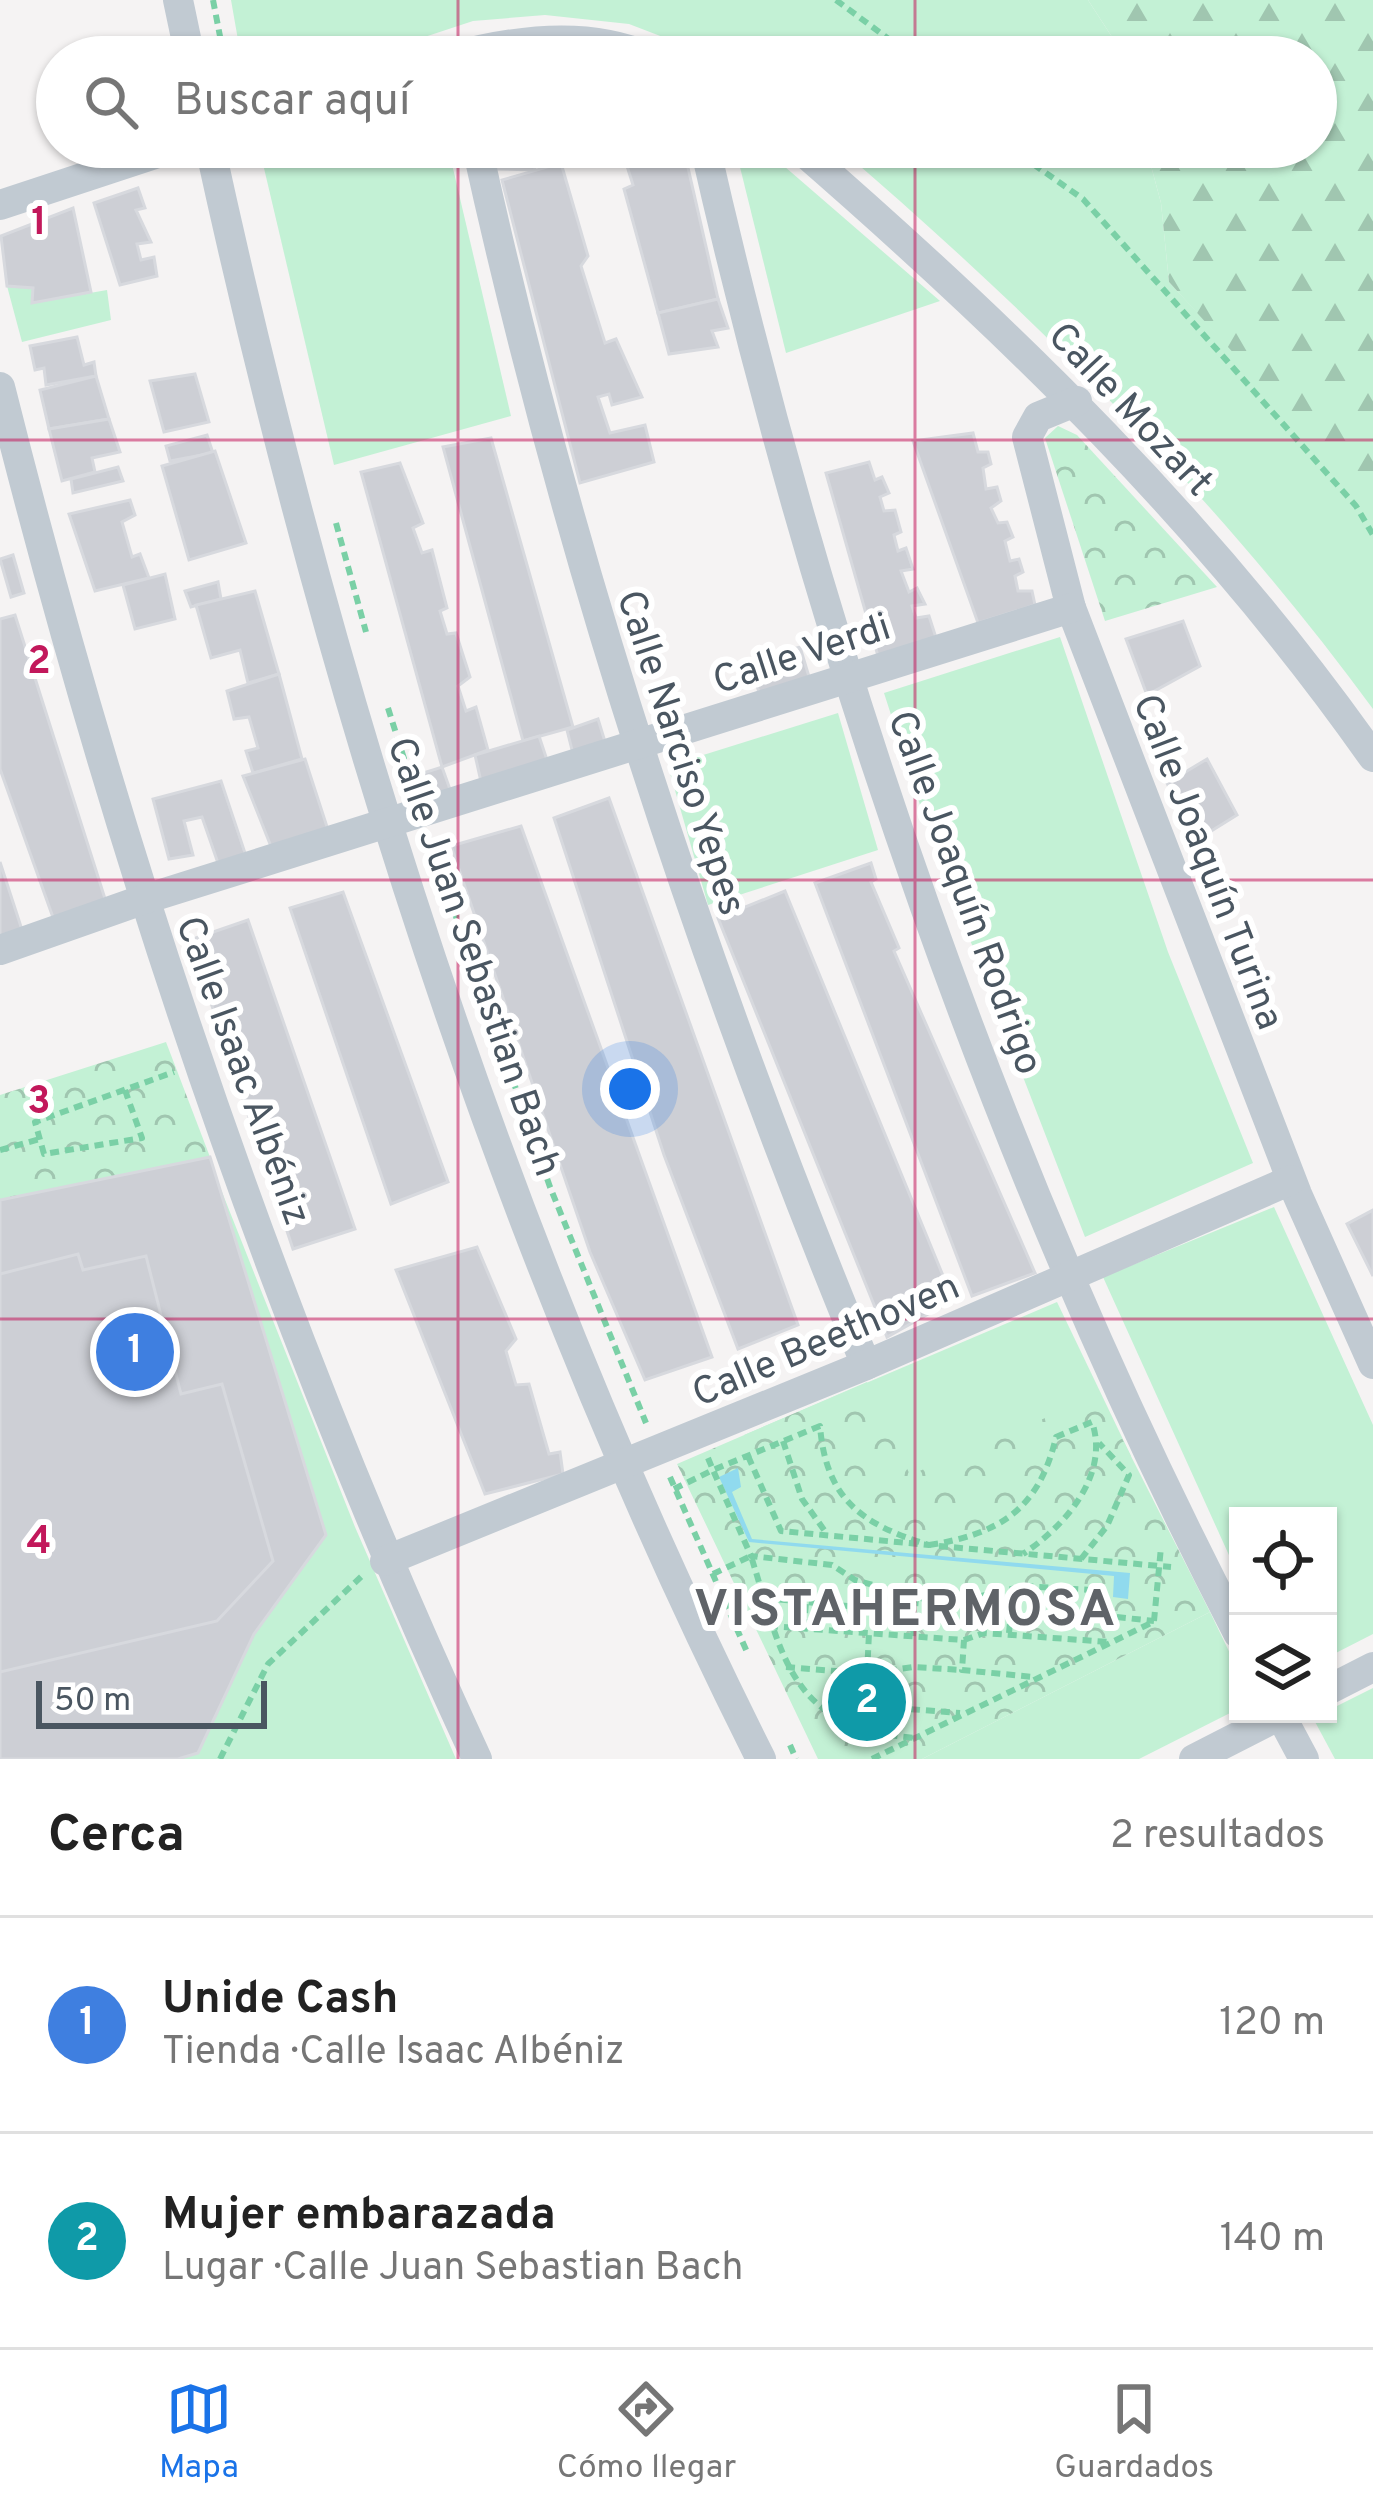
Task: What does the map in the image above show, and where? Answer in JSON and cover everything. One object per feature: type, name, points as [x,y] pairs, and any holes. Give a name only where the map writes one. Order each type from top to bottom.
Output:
[{"type":"street","points":[[178,0],[186,36]]},
{"type":"street","points":[[0,205],[112,168]]},
{"type":"street","name":"Calle Juan Sebastian Bach","points":[[215,168],[290,499],[387,826],[545,1274],[625,1464],[760,1759]]},
{"type":"street","name":"Calle Narciso Yepes","points":[[482,168],[539,402],[635,745],[750,1072],[866,1365]]},
{"type":"street","name":"Calle Joaquín Rodrigo","points":[[710,168],[778,437],[849,677],[946,954],[1070,1275],[1229,1616]]},
{"type":"street","name":"Calle Mozart","points":[[822,168],[966,293],[1077,401],[1257,604],[1373,758]]},
{"type":"street","name":"Calle Isaac Albéniz","points":[[0,387],[142,900],[386,1561],[477,1759]]},
{"type":"street","name":"Calle Joaquín Turina","points":[[1077,401],[1038,417],[1027,436],[1071,608],[1291,1180],[1373,1364]]},
{"type":"street","name":"Calle Verdi","points":[[0,950],[142,900],[1071,608]]},
{"type":"street","name":"Calle Beethoven","points":[[386,1561],[625,1464],[699,1440],[1291,1180]]},
{"type":"street","points":[[1337,1685],[1373,1667]]},
{"type":"street","points":[[1194,1759],[1264,1723]]},
{"type":"street","points":[[1286,1723],[1304,1759]]},
{"type":"path","points":[[213,0],[220,36]]},
{"type":"path","points":[[836,0],[885,36]]},
{"type":"path","points":[[1039,168],[1083,199],[1356,506],[1373,535]]},
{"type":"path","points":[[334,519],[372,653]]},
{"type":"path","points":[[384,697],[550,1187],[652,1440]]},
{"type":"path","points":[[125,1090],[142,1138],[44,1154],[35,1122],[200,1062]]},
{"type":"path","points":[[0,1150],[40,1139]]},
{"type":"path","points":[[642,1502],[820,1426],[822,1452],[851,1508],[879,1530],[929,1545],[969,1539],[1002,1525],[1032,1496],[1056,1437],[1092,1422],[1099,1443],[1129,1475],[1137,1494]]},
{"type":"path","points":[[699,1440],[751,1556],[786,1667],[816,1705],[857,1730],[916,1738]]},
{"type":"path","points":[[783,1441],[802,1499],[829,1536]]},
{"type":"path","points":[[1023,1554],[1066,1517],[1088,1482],[1099,1443]]},
{"type":"path","points":[[748,1456],[781,1531],[1206,1571]]},
{"type":"path","points":[[663,1462],[752,1664]]},
{"type":"path","points":[[1081,1559],[1107,1526],[1129,1475]]},
{"type":"path","points":[[1154,1531],[1162,1550],[1154,1621]]},
{"type":"path","points":[[681,1588],[751,1556],[832,1564],[855,1580],[916,1597],[959,1601],[1012,1589],[1090,1590],[1088,1614],[1154,1621]]},
{"type":"path","points":[[220,1759],[268,1664],[327,1604],[386,1561]]},
{"type":"path","points":[[1009,1635],[1012,1589]]},
{"type":"path","points":[[764,1598],[858,1607],[905,1595]]},
{"type":"path","points":[[913,1637],[916,1597]]},
{"type":"path","points":[[804,1628],[806,1602]]},
{"type":"path","points":[[872,1759],[1154,1621]]},
{"type":"path","points":[[770,1626],[964,1640],[984,1633],[1111,1642]]},
{"type":"path","points":[[867,1674],[869,1633]]},
{"type":"path","points":[[962,1670],[964,1640]]},
{"type":"path","points":[[786,1667],[867,1674],[886,1681],[895,1707],[885,1724],[857,1730]]},
{"type":"path","points":[[857,1730],[843,1719],[839,1693],[850,1678],[913,1667],[1039,1677]]},
{"type":"path","points":[[895,1707],[964,1714]]},
{"type":"path","points":[[788,1740],[796,1759]]},
{"type":"green space","points":[[231,0],[1088,0],[1111,36],[660,36],[629,24],[545,15],[473,21],[428,36],[237,36]]},
{"type":"green space","points":[[1088,0],[1373,0],[1373,507],[1169,282],[1161,203],[1152,168],[1337,168],[1337,36],[1111,36]]},
{"type":"green space","points":[[264,168],[453,168],[511,416],[334,465]]},
{"type":"green space","points":[[740,168],[786,168],[940,301],[786,353]]},
{"type":"green space","points":[[862,168],[1152,168],[1161,203],[1169,282],[1373,503],[1373,709],[1252,556],[1188,484],[1054,344]]},
{"type":"green space","points":[[7,286],[33,288],[33,303],[107,290],[111,320],[22,342]]},
{"type":"green space","points":[[1058,426],[1077,435],[1217,587],[1105,621],[1045,438]]},
{"type":"green space","points":[[1060,637],[1168,952],[1253,1163],[1085,1237],[931,839],[884,693]]},
{"type":"green space","points":[[838,713],[878,850],[708,905],[668,766]]},
{"type":"green space","points":[[166,1042],[210,1157],[0,1200],[0,1095]]},
{"type":"green space","points":[[218,1182],[355,1527],[456,1759],[178,1759],[198,1753],[254,1634],[326,1535]]},
{"type":"green space","points":[[1274,1207],[1373,1425],[1373,1634],[1337,1652],[1337,1507],[1229,1507],[1229,1555],[1103,1277]]},
{"type":"green space","points":[[1057,1302],[1131,1456],[1003,1509],[744,1435]]},
{"type":"green space","points":[[867,1382],[910,1475],[1100,1395],[1210,1612],[922,1759],[818,1759],[677,1464]]},
{"type":"green space","points":[[1210,1612],[1229,1651],[1229,1714],[1139,1759],[922,1759]]},
{"type":"green space","points":[[1373,1688],[1373,1759],[1335,1759],[1316,1723],[1337,1723],[1337,1706]]},
{"type":"water","points":[[738,1468],[741,1487],[732,1492],[752,1539],[1130,1573],[1128,1599],[1113,1597],[1114,1576],[749,1542],[719,1477]]},
{"type":"building","points":[[544,168],[562,168],[588,256],[581,266],[605,343],[616,339],[642,397],[612,405],[609,394],[598,397],[610,433],[645,425],[654,462],[580,483],[502,180]]},
{"type":"building","points":[[628,168],[688,168],[718,299],[658,313],[624,189],[633,185]]},
{"type":"building","points":[[138,188],[145,208],[136,210],[151,242],[137,244],[141,260],[154,257],[157,276],[120,285],[94,203]]},
{"type":"building","points":[[73,208],[91,292],[32,303],[33,288],[7,286],[1,236]]},
{"type":"building","points":[[718,299],[728,328],[712,331],[718,347],[669,354],[658,313]]},
{"type":"building","points":[[77,337],[84,365],[94,362],[96,376],[46,385],[44,368],[35,370],[30,346]]},
{"type":"building","points":[[195,374],[209,422],[164,432],[150,381]]},
{"type":"building","points":[[96,376],[109,419],[49,429],[40,390]]},
{"type":"building","points":[[109,419],[120,452],[92,458],[95,472],[62,481],[49,429]]},
{"type":"building","points":[[973,433],[978,452],[988,452],[991,464],[983,468],[986,489],[997,487],[1001,501],[991,508],[998,523],[1007,522],[1013,537],[1005,541],[1010,561],[1019,559],[1023,572],[1015,576],[1018,591],[1032,591],[1035,605],[978,623],[913,441]]},
{"type":"building","points":[[207,435],[213,453],[170,461],[166,446]]},
{"type":"building","points":[[491,438],[573,727],[523,741],[443,447]]},
{"type":"building","points":[[215,451],[246,543],[189,560],[162,466]]},
{"type":"building","points":[[869,462],[875,480],[882,477],[889,493],[880,497],[884,511],[895,510],[901,532],[894,535],[898,551],[906,548],[913,569],[901,571],[909,592],[917,588],[925,604],[912,606],[916,618],[929,616],[938,644],[878,656],[826,473]]},
{"type":"building","points":[[400,463],[423,523],[413,528],[422,553],[432,550],[447,608],[440,611],[447,634],[456,633],[470,677],[458,686],[466,711],[476,707],[488,750],[442,767],[361,472]]},
{"type":"building","points":[[118,467],[123,481],[73,493],[71,479]]},
{"type":"building","points":[[130,500],[135,515],[122,522],[132,557],[140,554],[149,578],[95,591],[69,514]]},
{"type":"building","points":[[13,555],[24,593],[11,597],[0,559]]},
{"type":"building","points":[[165,574],[175,619],[135,629],[123,585]]},
{"type":"building","points":[[218,582],[221,599],[191,607],[185,591]]},
{"type":"building","points":[[255,591],[279,674],[248,683],[240,650],[211,658],[196,605]]},
{"type":"building","points":[[15,615],[107,905],[55,923],[0,769],[0,619]]},
{"type":"building","points":[[1183,621],[1200,666],[1147,695],[1126,639]]},
{"type":"building","points":[[800,647],[810,680],[760,696],[750,661]]},
{"type":"building","points":[[279,674],[302,759],[253,773],[246,751],[258,748],[249,717],[234,719],[227,691]]},
{"type":"building","points":[[598,719],[606,745],[573,754],[567,730]]},
{"type":"building","points":[[539,736],[549,766],[482,786],[475,755]]},
{"type":"building","points":[[305,759],[329,833],[272,849],[243,776]]},
{"type":"building","points":[[1207,759],[1237,815],[1195,841],[1167,783]]},
{"type":"building","points":[[442,767],[452,795],[427,804],[417,775]]},
{"type":"building","points":[[221,781],[246,856],[219,866],[202,817],[184,821],[193,855],[169,859],[153,799]]},
{"type":"building","points":[[609,798],[798,1325],[738,1349],[664,1155],[554,818]]},
{"type":"building","points":[[521,826],[712,1357],[645,1380],[590,1252],[451,846]]},
{"type":"building","points":[[0,862],[24,936],[0,944]]},
{"type":"building","points":[[871,863],[876,879],[871,882],[899,948],[894,951],[1035,1273],[972,1296],[815,883]]},
{"type":"building","points":[[785,891],[953,1300],[887,1337],[718,918]]},
{"type":"building","points":[[343,892],[448,1182],[391,1204],[290,908]]},
{"type":"building","points":[[248,920],[355,1229],[293,1249],[190,940]]},
{"type":"building","points":[[210,1157],[326,1535],[254,1634],[198,1753],[178,1759],[0,1759],[0,1200]]},
{"type":"building","points":[[1373,1210],[1373,1276],[1347,1224]]},
{"type":"building","points":[[477,1247],[516,1339],[506,1351],[516,1385],[529,1384],[549,1454],[560,1452],[563,1474],[485,1494],[396,1270]]},
{"type":"building","points":[[78,1254],[83,1270],[146,1256],[181,1394],[222,1384],[273,1561],[217,1621],[0,1672],[0,1274]]},
{"type":"place","name":"Unide Cash","points":[[135,1352]]},
{"type":"place","name":"Mujer embarazada","points":[[867,1702]]},
{"type":"district","name":"VISTAHERMOSA","points":[[906,1607]]}]
